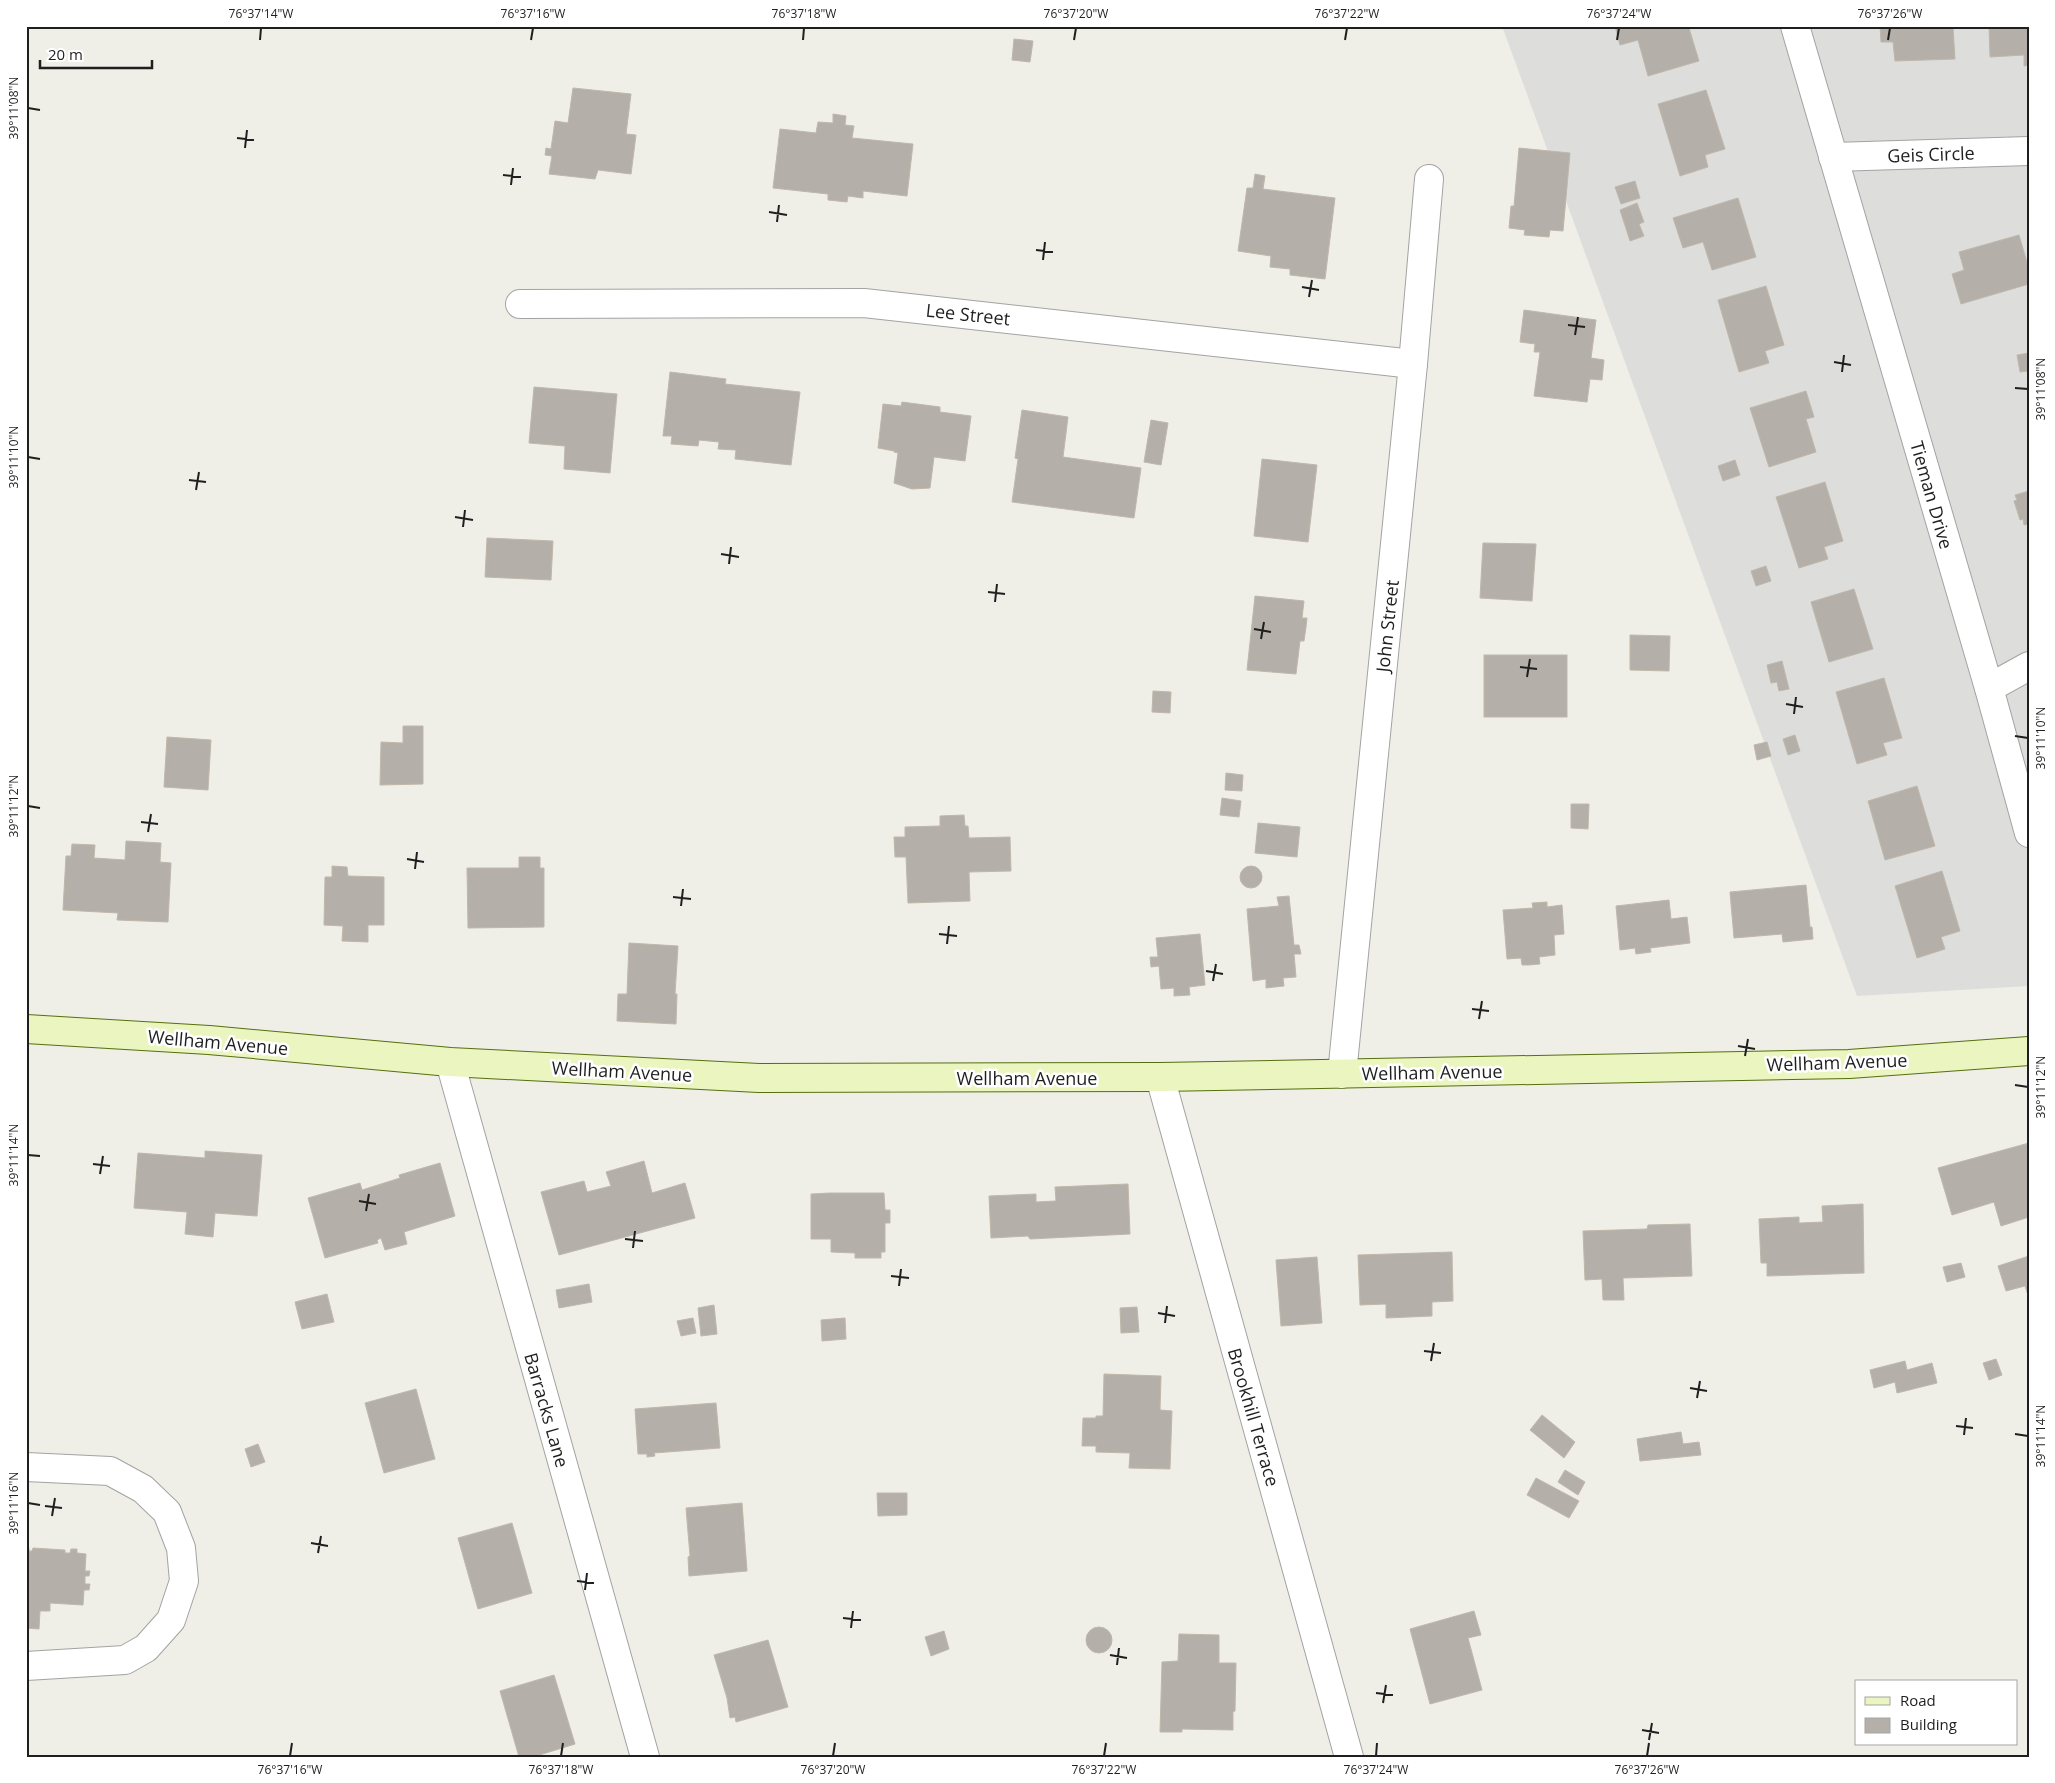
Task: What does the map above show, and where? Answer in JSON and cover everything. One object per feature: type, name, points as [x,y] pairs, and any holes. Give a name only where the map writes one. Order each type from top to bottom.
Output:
[{"type":"street","name":"Tieman Drive","points":[[1795,26],[1989,688],[2029,834]]},
{"type":"street","name":"Geis Circle","points":[[1833,157],[2029,151]]},
{"type":"street","name":"John Street","points":[[1342,1074],[1413,364],[1429,179]]},
{"type":"street","name":"Lee Street","points":[[520,304],[864,303],[1413,364]]},
{"type":"street","points":[[1989,688],[2029,666]]},
{"type":"street","name":"Wellham Avenue","points":[[26,1029],[209,1040],[450,1062],[759,1078],[1160,1078],[1849,1064],[2029,1051]]},
{"type":"street","name":"Barracks Lane","points":[[450,1062],[645,1757]]},
{"type":"street","name":"Brookhill Terrace","points":[[1160,1078],[1348,1757]]},
{"type":"street","points":[[26,1467],[110,1471],[143,1489],[167,1512],[181,1548],[184,1581],[171,1620],[146,1648],[125,1660],[26,1666]]},
{"type":"shaded area","points":[[1502,26],[2029,26],[2029,986],[1857,996]]},
{"type":"building","points":[[1615,26],[1695,26],[1689,28],[1699,61],[1648,76],[1638,40],[1620,45]]},
{"type":"building","points":[[1880,26],[1953,26],[1955,59],[1895,61],[1893,42],[1881,42]]},
{"type":"building","points":[[1989,26],[2029,26],[2029,65],[2024,66],[2024,55],[1990,57]]},
{"type":"building","points":[[1014,39],[1033,41],[1030,62],[1012,60]]},
{"type":"building","points":[[573,88],[631,94],[626,134],[636,135],[631,174],[598,170],[595,179],[549,174],[552,156],[545,155],[546,148],[551,149],[555,121],[568,123]]},
{"type":"building","points":[[1706,90],[1725,149],[1705,155],[1708,167],[1680,176],[1658,104]]},
{"type":"building","points":[[833,114],[846,116],[845,125],[854,126],[852,138],[913,144],[907,196],[863,191],[863,198],[848,196],[847,202],[828,200],[828,194],[773,188],[780,129],[816,133],[818,122],[833,123]]},
{"type":"building","points":[[1519,148],[1570,153],[1563,231],[1550,230],[1549,237],[1524,235],[1525,230],[1509,228],[1511,206],[1514,206]]},
{"type":"building","points":[[1255,174],[1265,176],[1263,189],[1335,198],[1325,279],[1290,275],[1290,269],[1270,267],[1271,256],[1238,251],[1247,188],[1253,188]]},
{"type":"building","points":[[1635,181],[1640,198],[1621,204],[1615,187]]},
{"type":"building","points":[[1738,198],[1756,257],[1712,270],[1703,242],[1683,248],[1673,218]]},
{"type":"building","points":[[1637,203],[1644,222],[1639,224],[1644,236],[1630,241],[1620,210]]},
{"type":"building","points":[[2019,235],[2029,269],[2029,284],[1961,304],[1952,274],[1964,270],[1959,252]]},
{"type":"building","points":[[1766,286],[1784,345],[1765,351],[1769,363],[1739,372],[1718,300]]},
{"type":"building","points":[[1524,310],[1596,320],[1591,358],[1604,360],[1602,380],[1590,379],[1587,402],[1534,396],[1540,352],[1534,352],[1535,344],[1520,342]]},
{"type":"building","points":[[2029,353],[2029,371],[2020,372],[2017,355]]},
{"type":"building","points":[[670,372],[726,379],[725,384],[800,392],[791,465],[735,459],[736,450],[718,449],[719,442],[699,440],[698,446],[671,444],[672,436],[663,436]]},
{"type":"building","points":[[534,387],[617,394],[610,473],[564,469],[565,446],[529,443]]},
{"type":"building","points":[[1806,391],[1814,417],[1806,419],[1816,452],[1769,467],[1750,408]]},
{"type":"building","points":[[902,402],[940,407],[940,412],[971,416],[965,461],[934,457],[930,488],[912,489],[894,483],[898,453],[878,448],[883,404],[901,406]]},
{"type":"building","points":[[1022,410],[1068,417],[1063,457],[1141,468],[1134,518],[1012,502],[1018,459],[1015,458]]},
{"type":"building","points":[[1151,420],[1168,423],[1161,465],[1144,462]]},
{"type":"building","points":[[1262,459],[1317,465],[1308,542],[1254,536]]},
{"type":"building","points":[[1735,460],[1740,475],[1723,481],[1718,466]]},
{"type":"building","points":[[1825,482],[1843,541],[1824,547],[1828,559],[1799,568],[1776,497]]},
{"type":"building","points":[[2029,491],[2029,524],[2024,525],[2023,519],[2020,520],[2014,501],[2017,500],[2015,495]]},
{"type":"building","points":[[487,538],[553,541],[551,580],[485,577]]},
{"type":"building","points":[[1483,543],[1536,544],[1532,601],[1480,598]]},
{"type":"building","points":[[1766,566],[1771,581],[1756,586],[1751,571]]},
{"type":"building","points":[[1854,589],[1873,649],[1829,662],[1811,602]]},
{"type":"building","points":[[1255,596],[1304,601],[1302,618],[1307,618],[1304,641],[1300,641],[1296,674],[1247,670]]},
{"type":"building","points":[[1630,635],[1670,636],[1669,671],[1630,670]]},
{"type":"building","points":[[1484,655],[1567,655],[1567,717],[1484,717]]},
{"type":"building","points":[[1782,661],[1789,689],[1779,691],[1777,682],[1771,683],[1767,665]]},
{"type":"building","points":[[1884,678],[1902,738],[1883,743],[1887,755],[1857,764],[1836,692]]},
{"type":"building","points":[[1153,691],[1171,692],[1170,713],[1152,712]]},
{"type":"building","points":[[403,726],[423,726],[423,784],[380,785],[381,742],[403,743]]},
{"type":"building","points":[[1795,735],[1800,751],[1788,755],[1783,739]]},
{"type":"building","points":[[167,737],[211,740],[208,790],[164,787]]},
{"type":"building","points":[[1767,742],[1771,756],[1757,760],[1754,745]]},
{"type":"building","points":[[1226,773],[1243,775],[1242,791],[1225,790]]},
{"type":"building","points":[[1917,786],[1935,846],[1885,860],[1868,801]]},
{"type":"building","points":[[1222,798],[1241,801],[1239,817],[1220,815]]},
{"type":"building","points":[[1571,804],[1589,804],[1588,829],[1571,828]]},
{"type":"building","points":[[964,815],[965,826],[968,826],[969,838],[1010,837],[1011,871],[969,872],[970,901],[908,903],[906,857],[895,857],[894,837],[905,837],[905,827],[940,826],[940,816]]},
{"type":"building","points":[[1258,823],[1300,827],[1297,857],[1255,853]]},
{"type":"building","points":[[126,841],[161,843],[160,862],[171,863],[168,922],[117,920],[118,913],[63,910],[66,856],[71,856],[72,844],[95,845],[94,858],[125,860]]},
{"type":"building","points":[[519,857],[540,857],[540,868],[544,868],[544,927],[468,928],[467,868],[519,868]]},
{"type":"building","points":[[332,866],[347,867],[348,876],[384,877],[384,925],[368,925],[368,942],[342,941],[343,926],[324,925],[325,877],[332,877]]},
{"type":"building","points":[[1251,866],[1259,869],[1262,877],[1259,885],[1251,888],[1243,885],[1240,877],[1243,869]]},
{"type":"building","points":[[1942,871],[1960,931],[1941,937],[1945,949],[1917,958],[1895,886]]},
{"type":"building","points":[[1806,885],[1813,939],[1783,942],[1782,934],[1734,938],[1730,892]]},
{"type":"building","points":[[1289,896],[1294,945],[1299,945],[1301,954],[1294,954],[1296,977],[1283,978],[1284,986],[1266,988],[1266,979],[1253,981],[1247,909],[1279,906],[1277,897]]},
{"type":"building","points":[[1669,900],[1671,919],[1687,917],[1690,943],[1650,948],[1651,952],[1636,954],[1635,948],[1620,950],[1616,906]]},
{"type":"building","points":[[1547,902],[1547,907],[1562,905],[1564,934],[1554,935],[1555,955],[1539,957],[1540,964],[1529,965],[1522,965],[1521,958],[1507,959],[1503,910],[1533,908],[1532,903]]},
{"type":"building","points":[[1200,934],[1205,985],[1189,987],[1190,995],[1174,996],[1174,988],[1161,989],[1159,966],[1151,967],[1150,957],[1158,957],[1156,938]]},
{"type":"building","points":[[629,943],[678,946],[675,994],[677,994],[676,1024],[617,1021],[618,994],[627,994]]},
{"type":"building","points":[[2029,1143],[2029,1217],[2001,1226],[1994,1202],[1952,1215],[1938,1168]]},
{"type":"building","points":[[205,1151],[262,1155],[257,1216],[215,1213],[213,1237],[185,1234],[187,1212],[134,1208],[138,1153],[205,1158]]},
{"type":"building","points":[[644,1161],[652,1193],[685,1183],[695,1218],[559,1255],[541,1192],[584,1181],[587,1192],[611,1186],[606,1172]]},
{"type":"building","points":[[440,1163],[455,1216],[404,1232],[407,1244],[385,1250],[381,1238],[377,1240],[378,1243],[325,1258],[308,1198],[360,1183],[362,1190],[400,1178],[399,1175]]},
{"type":"building","points":[[1128,1184],[1130,1234],[1030,1239],[1028,1236],[991,1238],[989,1196],[1036,1194],[1036,1202],[1056,1201],[1055,1187]]},
{"type":"building","points":[[884,1193],[885,1210],[890,1210],[890,1223],[885,1223],[885,1252],[881,1252],[881,1258],[855,1258],[855,1253],[831,1252],[831,1239],[811,1239],[811,1194]]},
{"type":"building","points":[[1863,1204],[1864,1273],[1767,1276],[1767,1263],[1761,1263],[1759,1219],[1799,1217],[1799,1223],[1823,1222],[1822,1206]]},
{"type":"building","points":[[1690,1224],[1692,1276],[1623,1278],[1624,1300],[1603,1300],[1602,1279],[1585,1280],[1583,1231],[1647,1229],[1648,1225]]},
{"type":"building","points":[[1452,1252],[1453,1301],[1432,1302],[1432,1316],[1386,1318],[1386,1304],[1360,1305],[1358,1255]]},
{"type":"building","points":[[2029,1256],[2029,1298],[2025,1286],[2006,1291],[1998,1266]]},
{"type":"building","points":[[1317,1257],[1322,1323],[1281,1326],[1276,1260]]},
{"type":"building","points":[[1961,1263],[1965,1277],[1947,1282],[1943,1267]]},
{"type":"building","points":[[589,1284],[592,1302],[559,1308],[556,1290]]},
{"type":"building","points":[[327,1294],[334,1322],[302,1329],[295,1302]]},
{"type":"building","points":[[714,1305],[717,1334],[701,1336],[698,1308]]},
{"type":"building","points":[[1137,1307],[1139,1332],[1121,1333],[1120,1308]]},
{"type":"building","points":[[693,1318],[696,1333],[681,1336],[677,1321]]},
{"type":"building","points":[[845,1318],[846,1339],[822,1341],[821,1320]]},
{"type":"building","points":[[1996,1359],[2002,1375],[1989,1380],[1983,1363]]},
{"type":"building","points":[[1905,1361],[1907,1370],[1932,1363],[1937,1383],[1897,1393],[1895,1382],[1874,1388],[1870,1370]]},
{"type":"building","points":[[1104,1374],[1161,1376],[1160,1410],[1172,1411],[1170,1469],[1129,1468],[1130,1453],[1096,1452],[1096,1446],[1082,1446],[1083,1418],[1103,1416]]},
{"type":"building","points":[[416,1389],[435,1459],[384,1473],[365,1403]]},
{"type":"building","points":[[716,1403],[720,1448],[654,1453],[655,1456],[647,1457],[647,1454],[638,1454],[635,1409]]},
{"type":"building","points":[[1542,1415],[1575,1442],[1564,1458],[1530,1430]]},
{"type":"building","points":[[1681,1432],[1683,1444],[1699,1442],[1701,1455],[1640,1461],[1637,1439]]},
{"type":"building","points":[[258,1444],[265,1462],[251,1467],[245,1449]]},
{"type":"building","points":[[1565,1470],[1585,1482],[1578,1495],[1558,1482]]},
{"type":"building","points":[[1536,1478],[1579,1501],[1569,1518],[1527,1495]]},
{"type":"building","points":[[877,1493],[907,1493],[907,1515],[878,1516]]},
{"type":"building","points":[[742,1503],[747,1571],[689,1576],[688,1557],[690,1556],[686,1508]]},
{"type":"building","points":[[512,1523],[532,1593],[478,1609],[458,1538]]},
{"type":"building","points":[[26,1547],[29,1548],[29,1551],[32,1551],[33,1548],[65,1550],[65,1553],[70,1553],[71,1549],[77,1549],[77,1553],[86,1554],[85,1571],[90,1571],[89,1576],[85,1576],[85,1584],[90,1584],[89,1590],[84,1590],[83,1605],[50,1603],[50,1611],[40,1611],[39,1629],[26,1628]]},
{"type":"building","points":[[1474,1611],[1481,1635],[1468,1638],[1482,1690],[1430,1704],[1410,1629]]},
{"type":"building","points":[[1099,1627],[1108,1631],[1112,1640],[1108,1649],[1099,1653],[1090,1649],[1086,1640],[1090,1631]]},
{"type":"building","points":[[944,1631],[949,1649],[931,1656],[925,1637]]},
{"type":"building","points":[[1179,1634],[1219,1635],[1219,1663],[1236,1663],[1233,1730],[1182,1729],[1182,1732],[1160,1732],[1162,1662],[1178,1661]]},
{"type":"building","points":[[768,1640],[788,1707],[736,1722],[735,1717],[730,1718],[727,1698],[714,1655]]},
{"type":"building","points":[[554,1675],[575,1744],[533,1757],[519,1757],[500,1691]]}]
